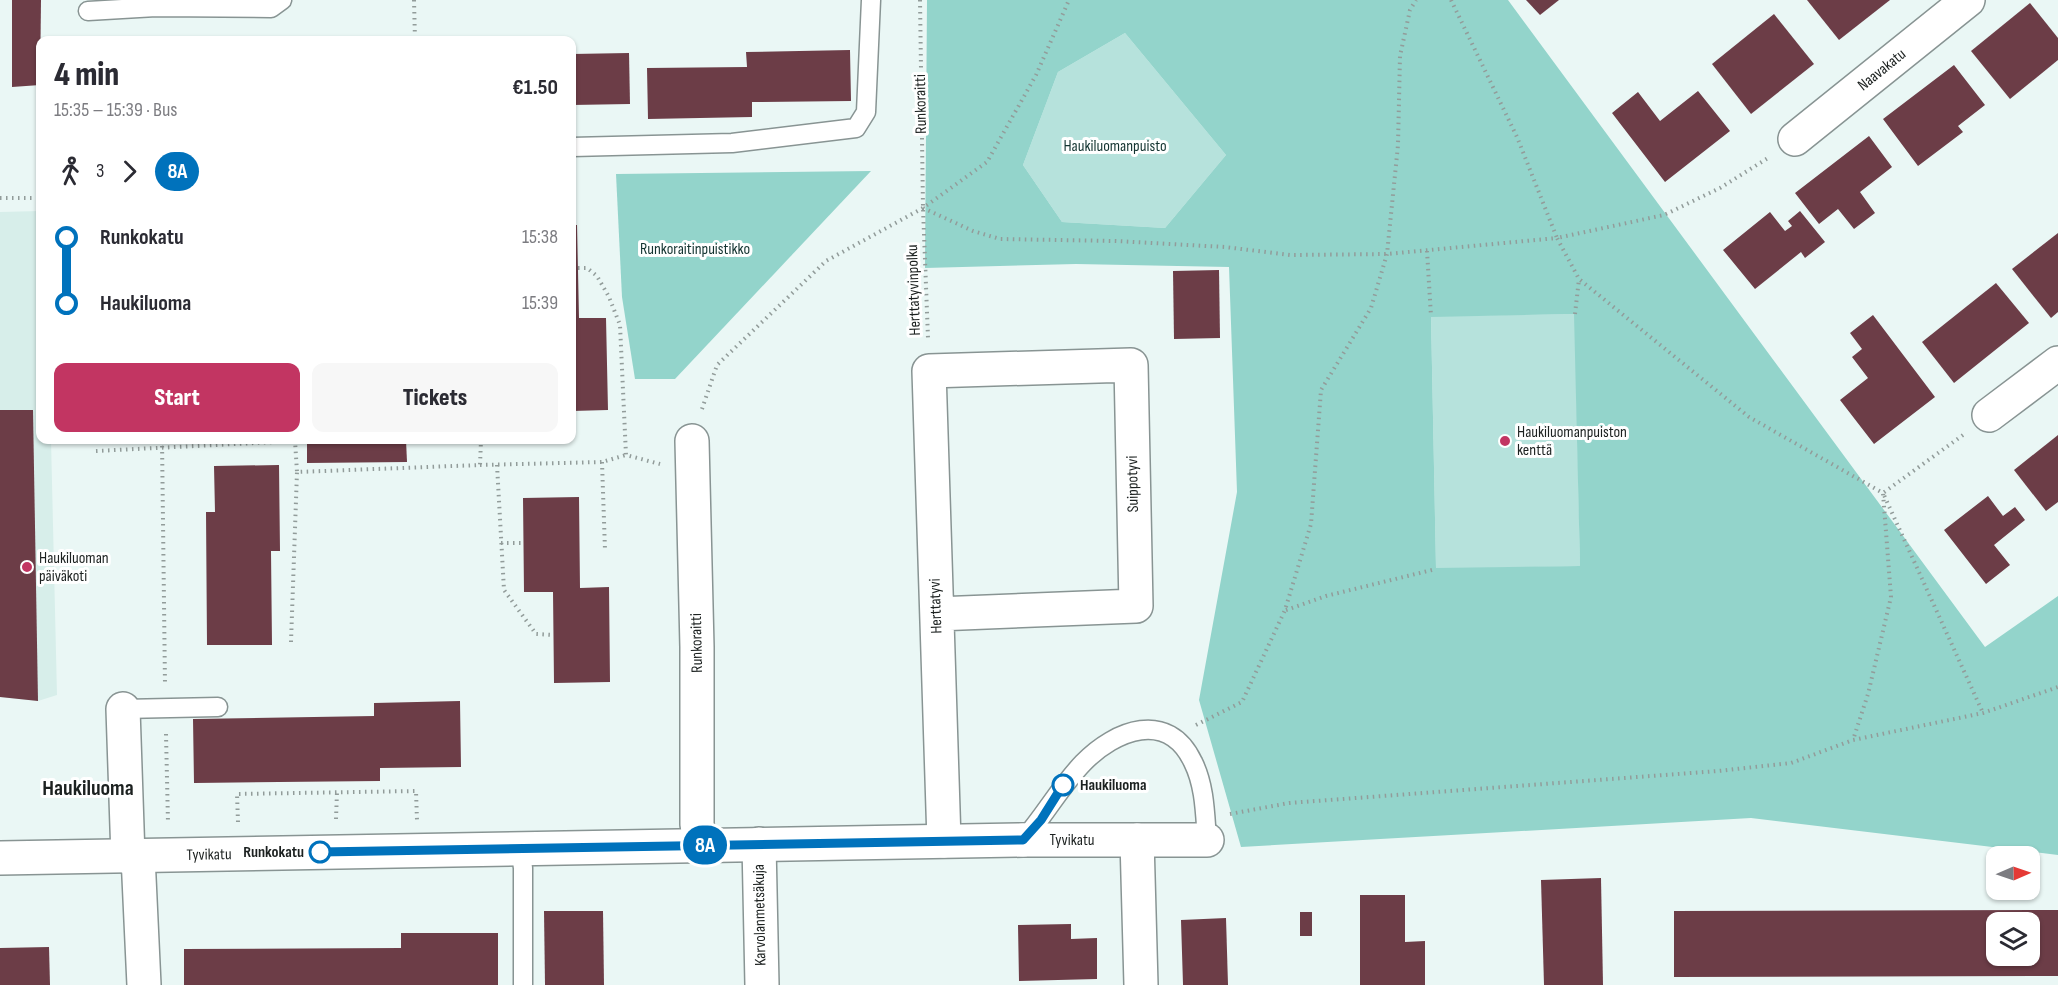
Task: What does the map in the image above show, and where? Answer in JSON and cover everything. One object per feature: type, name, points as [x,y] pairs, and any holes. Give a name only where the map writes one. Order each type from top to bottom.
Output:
[{"type":"street","name":"Naavakatu","points":[[1795,139],[1968,0]]},
{"type":"street","points":[[1989,415],[2058,363]]},
{"type":"street","name":"Suippotyvi","points":[[929,371],[1131,365],[1136,606],[937,614]]},
{"type":"street","name":"Herttatyvi","points":[[929,371],[944,841]]},
{"type":"street","name":"Runkoraitti","points":[[692,457],[700,845]]},
{"type":"street","points":[[123,709],[144,985]]},
{"type":"street","name":"Tyvikatu","points":[[0,858],[944,841],[1137,840],[1206,829]]},
{"type":"street","points":[[1137,840],[1141,985]]},
{"type":"street","name":"Karvolanmetsäkuja","points":[[759,844],[762,985]]},
{"type":"lane","points":[[88,11],[156,7],[271,8],[282,0]]},
{"type":"lane","points":[[576,147],[732,143],[856,129],[866,112],[871,0]]},
{"type":"lane","points":[[123,709],[218,707]]},
{"type":"lane","points":[[1023,840],[1041,820],[1063,785],[1107,742],[1123,734],[1151,729],[1171,736],[1193,760],[1199,777],[1206,829]]},
{"type":"lane","points":[[520,849],[523,868],[523,985]]},
{"type":"path","points":[[414,0],[415,36]]},
{"type":"path","name":"Runkoraitti","points":[[920,0],[923,208]]},
{"type":"path","points":[[297,472],[602,462],[626,455],[692,457],[717,365],[826,261],[923,208],[987,162],[1036,75],[1069,0]]},
{"type":"path","points":[[1171,736],[1242,702],[1285,610],[1311,524],[1321,390],[1371,308],[1387,254],[1398,145],[1400,56],[1410,10],[1416,0]]},
{"type":"path","points":[[1452,0],[1517,137],[1557,238],[1579,279],[1749,417],[1883,493],[1983,713]]},
{"type":"path","points":[[923,208],[973,231],[1000,239],[1116,241],[1225,247],[1290,255],[1387,254],[1427,251],[1485,243],[1557,238],[1664,215],[1720,188],[1795,139]]},
{"type":"path","points":[[0,198],[36,198]]},
{"type":"path","name":"Herttatyvinpolku","points":[[923,208],[929,371]]},
{"type":"path","points":[[1427,251],[1431,316]]},
{"type":"path","points":[[578,268],[587,268],[597,276],[609,297],[620,325],[626,455]]},
{"type":"path","points":[[1575,314],[1579,279]]},
{"type":"path","points":[[1883,493],[1924,466],[1989,415]]},
{"type":"path","points":[[162,444],[168,822]]},
{"type":"path","points":[[96,451],[228,444]]},
{"type":"path","points":[[291,642],[297,472],[295,444]]},
{"type":"path","points":[[480,465],[481,444]]},
{"type":"path","points":[[602,462],[605,550]]},
{"type":"path","points":[[497,465],[504,590],[536,634],[554,635]]},
{"type":"path","points":[[1853,740],[1868,694],[1891,597],[1883,493]]},
{"type":"path","points":[[501,543],[524,543]]},
{"type":"path","points":[[1285,610],[1326,596],[1436,568]]},
{"type":"path","points":[[1206,829],[1289,803],[1718,771],[1791,763],[1853,740],[1983,713],[2058,687]]},
{"type":"path","points":[[238,822],[237,794],[416,791],[417,823]]},
{"type":"path","points":[[336,823],[337,792]]},
{"type":"shaded area","name":"Haukiluoman päiväkoti","points":[[36,211],[36,444],[51,444],[57,695],[38,701],[0,697],[0,212]]},
{"type":"green space","points":[[927,0],[1508,0],[1985,647],[2058,596],[2058,855],[2040,853],[2040,846],[1986,846],[1751,818],[1241,847],[1199,700],[1237,492],[1229,267],[1076,264],[925,268]],"holes":[[[1125,33],[1226,155],[1165,228],[1062,222],[1023,165],[1058,72]],[[1574,314],[1580,566],[1436,568],[1431,317]]]},
{"type":"green space","name":"Haukiluomanpuisto","points":[[1125,33],[1226,155],[1165,228],[1062,222],[1023,165],[1058,72]]},
{"type":"green space","name":"Runkoraitinpuistikko","points":[[871,171],[675,379],[635,379],[622,297],[616,174]]},
{"type":"green space","name":"Haukiluomanpuiston kenttä","points":[[1575,314],[1580,566],[1436,569],[1431,316]]},
{"type":"building","points":[[12,0],[41,0],[41,36],[36,36],[36,85],[12,87]]},
{"type":"building","points":[[1526,0],[1559,0],[1540,15]]},
{"type":"building","points":[[1807,0],[1890,0],[1839,40]]},
{"type":"building","points":[[2030,3],[2058,38],[2058,60],[2010,99],[1971,51]]},
{"type":"building","points":[[1774,14],[1814,64],[1751,114],[1712,64]]},
{"type":"building","points":[[850,50],[851,101],[752,102],[752,117],[648,119],[647,68],[747,67],[746,52]]},
{"type":"building","points":[[629,53],[630,104],[576,105],[576,54]]},
{"type":"building","points":[[1954,65],[1985,105],[1958,126],[1963,132],[1918,166],[1883,119]]},
{"type":"building","points":[[1698,91],[1730,131],[1665,182],[1612,113],[1638,92],[1660,121]]},
{"type":"building","points":[[1869,136],[1892,167],[1860,192],[1875,213],[1854,229],[1838,209],[1819,224],[1795,193]]},
{"type":"building","points":[[1800,211],[1825,242],[1805,258],[1801,252],[1755,289],[1723,250],[1770,212],[1785,231],[1792,226],[1788,221]]},
{"type":"building","points":[[576,225],[579,318],[606,318],[608,410],[576,411]]},
{"type":"building","points":[[2058,233],[2058,312],[2051,318],[2012,269]]},
{"type":"building","points":[[1219,270],[1220,338],[1174,339],[1173,271]]},
{"type":"building","points":[[1996,283],[2029,323],[1954,383],[1922,342]]},
{"type":"building","points":[[1873,315],[1935,397],[1874,444],[1840,400],[1868,378],[1852,357],[1862,349],[1850,333]]},
{"type":"building","name":"Haukiluoman päiväkoti","points":[[0,410],[33,410],[38,701],[0,697]]},
{"type":"building","points":[[2058,435],[2058,502],[2046,511],[2014,470]]},
{"type":"building","points":[[307,444],[406,444],[407,462],[307,463]]},
{"type":"building","points":[[279,465],[280,551],[271,551],[272,645],[207,645],[206,512],[215,512],[214,466]]},
{"type":"building","points":[[1988,496],[2003,516],[2015,507],[2025,520],[1994,545],[2010,565],[1986,584],[1944,530]]},
{"type":"building","points":[[579,497],[580,588],[609,587],[610,682],[554,683],[553,592],[524,592],[523,498]]},
{"type":"building","points":[[460,701],[461,767],[380,768],[380,781],[194,783],[193,719],[374,716],[374,703]]},
{"type":"building","points":[[1601,878],[1603,985],[1544,985],[1541,880]]},
{"type":"building","points":[[1360,895],[1405,895],[1405,942],[1425,941],[1425,985],[1360,985]]},
{"type":"building","points":[[2058,910],[2058,976],[1674,977],[1674,911]]},
{"type":"building","points":[[544,911],[603,911],[604,985],[545,985]]},
{"type":"building","points":[[1300,912],[1312,912],[1312,936],[1300,936]]},
{"type":"building","points":[[1226,918],[1228,985],[1183,985],[1181,920]]},
{"type":"building","points":[[1071,924],[1071,939],[1097,938],[1097,979],[1019,981],[1018,925]]},
{"type":"building","points":[[401,933],[498,933],[498,985],[184,985],[184,949],[401,948]]},
{"type":"building","points":[[49,947],[50,985],[0,985],[0,948]]},
{"type":"bus line","name":"8A","points":[[320,852],[1023,840],[1041,820],[1063,785]]},
{"type":"place","name":"Haukiluomanpuiston kenttä","points":[[1505,441]]},
{"type":"place","name":"Haukiluoman päiväkoti","points":[[27,567]]},
{"type":"place","name":"Haukiluoma","points":[[1063,785]]},
{"type":"place","name":"Runkokatu","points":[[320,852]]},
{"type":"district","name":"Haukiluoma","points":[[88,788]]}]
